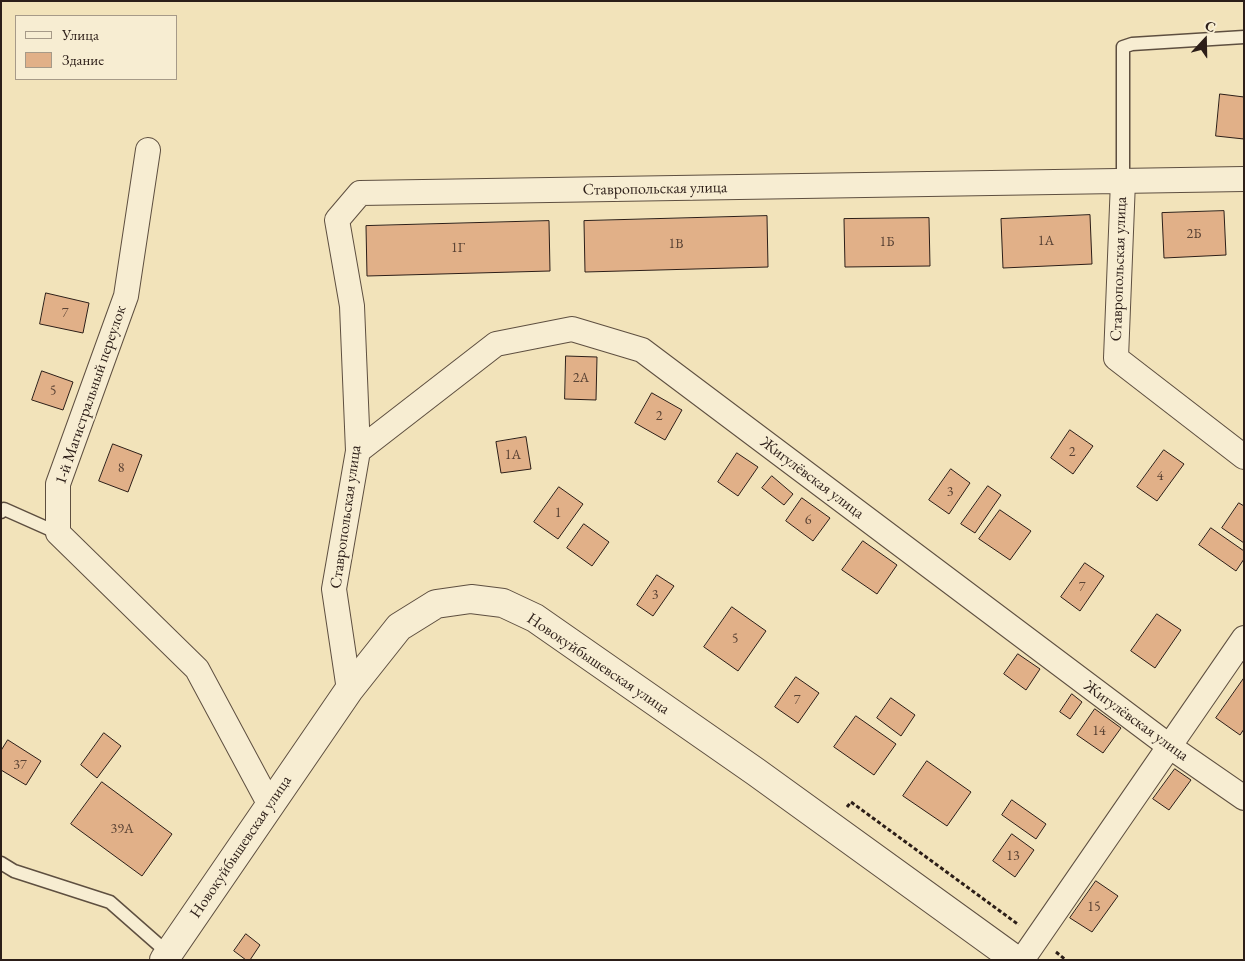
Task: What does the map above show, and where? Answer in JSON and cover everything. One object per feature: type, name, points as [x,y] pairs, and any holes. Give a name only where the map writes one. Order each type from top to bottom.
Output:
[{"type":"street","name":"1-й Магистральный переулок","points":[[58,534],[58,484],[126,296],[148,150]]},
{"type":"street","points":[[1123,181],[1244,180]]},
{"type":"street","name":"Ставропольская улица","points":[[349,690],[334,589],[358,451],[352,306],[337,220],[360,193],[1123,181],[1116,358],[1244,456]]},
{"type":"street","name":"Жигулёвская улица","points":[[358,451],[496,344],[572,329],[642,350],[1169,746],[1244,798]]},
{"type":"street","points":[[58,534],[197,669],[270,805]]},
{"type":"street","name":"Новокуйбышевская улица","points":[[166,956],[349,690],[399,627],[436,604],[471,599],[503,603],[535,618],[756,772],[1016,960]]},
{"type":"street","points":[[1022,960],[1244,638]]},
{"type":"lane","points":[[1123,181],[1123,48],[1132,44],[1244,37]]},
{"type":"lane","points":[[1,512],[4,509],[58,534]]},
{"type":"lane","points":[[1,863],[14,871],[110,902],[166,956]]},
{"type":"path","points":[[832,827],[851,802],[1066,960]]},
{"type":"building","points":[[1220,94],[1244,97],[1244,139],[1216,136]]},
{"type":"building","points":[[1224,211],[1226,255],[1164,258],[1162,213]]},
{"type":"building","points":[[1090,215],[1092,264],[1003,268],[1001,219]]},
{"type":"building","points":[[767,216],[768,267],[585,272],[584,221]]},
{"type":"building","points":[[929,218],[930,266],[845,267],[844,219]]},
{"type":"building","points":[[549,221],[550,271],[367,276],[366,226]]},
{"type":"building","points":[[46,293],[89,303],[83,333],[40,324]]},
{"type":"building","points":[[566,356],[597,357],[596,400],[565,399]]},
{"type":"building","points":[[42,371],[73,382],[63,410],[32,400]]},
{"type":"building","points":[[652,393],[682,410],[665,440],[635,423]]},
{"type":"building","points":[[1070,430],[1093,446],[1073,474],[1051,458]]},
{"type":"building","points":[[526,437],[531,469],[501,473],[496,442]]},
{"type":"building","points":[[113,444],[142,455],[128,492],[99,481]]},
{"type":"building","points":[[1164,450],[1184,464],[1157,501],[1137,487]]},
{"type":"building","points":[[737,453],[758,467],[738,496],[718,482]]},
{"type":"building","points":[[951,469],[970,483],[949,514],[929,500]]},
{"type":"building","points":[[772,476],[793,494],[784,505],[762,488]]},
{"type":"building","points":[[988,486],[1001,495],[975,533],[961,524]]},
{"type":"building","points":[[559,487],[583,504],[558,539],[534,522]]},
{"type":"building","points":[[802,498],[830,518],[813,541],[786,521]]},
{"type":"building","points":[[1239,503],[1244,506],[1244,543],[1222,528]]},
{"type":"building","points":[[1000,510],[1031,531],[1010,560],[979,539]]},
{"type":"building","points":[[584,524],[609,542],[592,566],[567,548]]},
{"type":"building","points":[[1211,528],[1244,551],[1244,559],[1236,571],[1199,545]]},
{"type":"building","points":[[863,541],[897,565],[877,594],[842,570]]},
{"type":"building","points":[[1085,563],[1104,576],[1080,611],[1061,597]]},
{"type":"building","points":[[657,575],[674,586],[653,616],[637,605]]},
{"type":"building","points":[[732,607],[766,631],[738,671],[704,647]]},
{"type":"building","points":[[1157,614],[1181,630],[1155,668],[1131,651]]},
{"type":"building","points":[[1018,654],[1040,669],[1026,690],[1004,674]]},
{"type":"building","points":[[796,677],[819,693],[798,723],[775,707]]},
{"type":"building","points":[[1244,678],[1244,729],[1240,735],[1216,718]]},
{"type":"building","points":[[1072,694],[1082,702],[1070,719],[1060,712]]},
{"type":"building","points":[[891,698],[915,715],[901,736],[877,718]]},
{"type":"building","points":[[1095,709],[1121,728],[1103,753],[1077,735]]},
{"type":"building","points":[[856,716],[896,744],[874,775],[834,747]]},
{"type":"building","points":[[104,733],[121,746],[97,778],[81,765]]},
{"type":"building","points":[[8,740],[41,761],[26,785],[1,770],[1,751]]},
{"type":"building","points":[[927,761],[971,792],[947,826],[903,796]]},
{"type":"building","points":[[1175,769],[1191,780],[1169,810],[1153,799]]},
{"type":"building","points":[[102,782],[172,834],[142,876],[71,824]]},
{"type":"building","points":[[1012,800],[1046,824],[1036,839],[1002,815]]},
{"type":"building","points":[[1012,834],[1034,850],[1015,877],[993,861]]},
{"type":"building","points":[[1096,881],[1118,896],[1092,932],[1070,918]]},
{"type":"building","points":[[246,934],[260,945],[250,960],[246,960],[234,951]]}]
